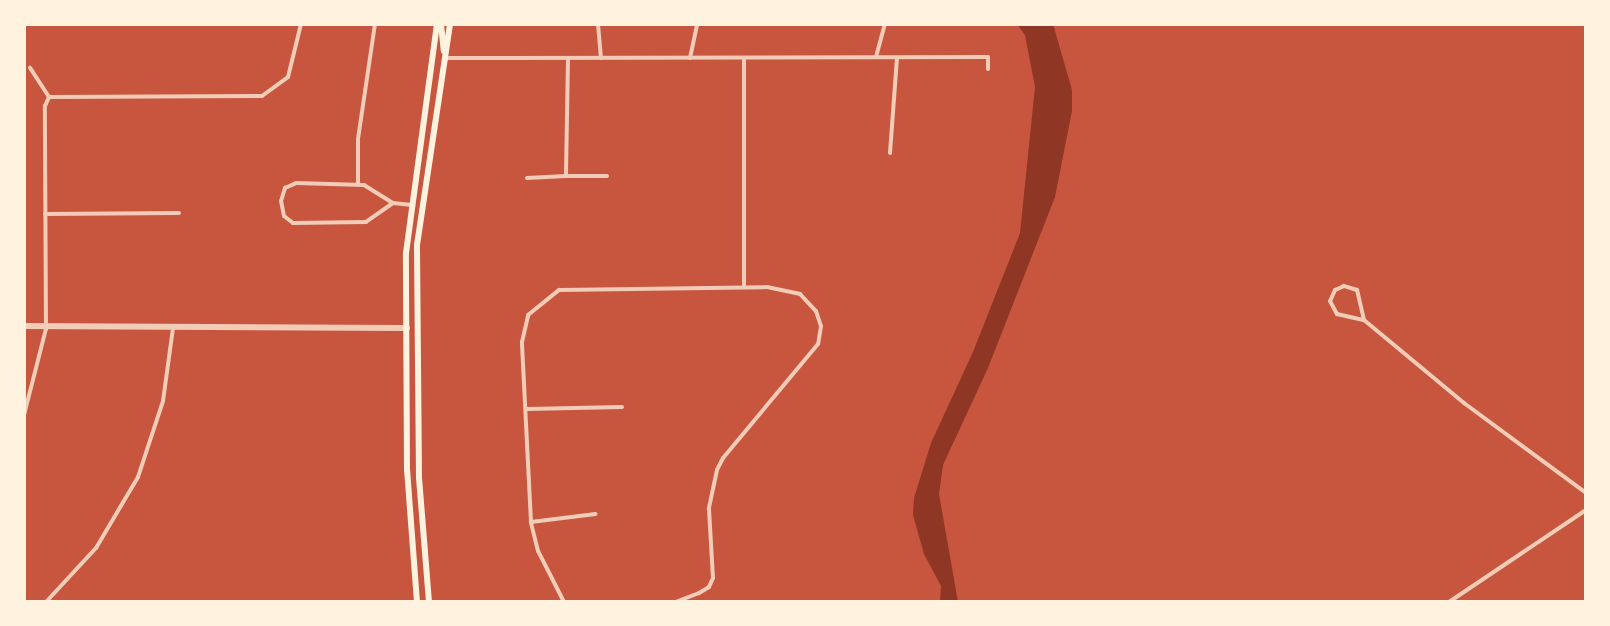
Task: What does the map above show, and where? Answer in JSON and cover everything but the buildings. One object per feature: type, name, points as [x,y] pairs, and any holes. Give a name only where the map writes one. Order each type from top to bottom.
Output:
[{"type":"main road","points":[[439,24],[445,58]]},
{"type":"main road","points":[[417,602],[407,470],[406,253],[439,24]]},
{"type":"main road","points":[[429,602],[419,477],[417,245],[450,24]]},
{"type":"main road","points":[[425,106],[434,68],[445,58]]},
{"type":"main road","points":[[412,205],[422,207]]},
{"type":"main road","points":[[407,328],[417,329]]},
{"type":"street","points":[[49,97],[251,97],[281,86],[293,67],[301,24]]},
{"type":"street","points":[[358,184],[358,139],[375,24]]},
{"type":"street","points":[[598,24],[601,58]]},
{"type":"street","points":[[690,58],[697,24]]},
{"type":"street","points":[[876,57],[885,24]]},
{"type":"street","points":[[445,58],[988,57],[988,69]]},
{"type":"street","points":[[744,58],[744,287]]},
{"type":"street","points":[[890,153],[897,58]]},
{"type":"street","points":[[566,176],[568,59]]},
{"type":"street","points":[[30,68],[49,97]]},
{"type":"street","points":[[24,415],[46,329],[45,106],[49,97]]},
{"type":"street","points":[[527,178],[607,176]]},
{"type":"street","points":[[393,203],[370,220],[358,223],[296,223],[283,215],[283,192],[290,185],[358,184],[393,203],[412,205]]},
{"type":"street","points":[[45,214],[179,213]]},
{"type":"street","points":[[1364,320],[1357,290],[1344,286],[1335,290],[1330,301],[1333,310],[1344,318],[1364,320],[1464,403],[1586,493]]},
{"type":"street","points":[[564,602],[538,551],[531,522],[523,326],[535,306],[559,290],[781,287],[800,294],[816,311],[821,326],[818,344],[723,458],[717,470],[709,509],[713,578],[709,587],[675,602]]},
{"type":"street","points":[[24,326],[46,329],[407,328]]},
{"type":"street","points":[[46,602],[96,548],[138,477],[163,401],[173,328]]},
{"type":"street","points":[[527,409],[622,407]]},
{"type":"street","points":[[1449,602],[1586,510]]},
{"type":"street","points":[[531,522],[596,514]]},
{"type":"shaded area","points":[[1017,24],[1053,24],[1072,90],[1072,111],[1055,197],[988,368],[943,465],[939,494],[958,602],[940,602],[941,586],[924,554],[913,515],[914,498],[931,443],[973,352],[1020,233],[1035,87],[1025,35]]}]
